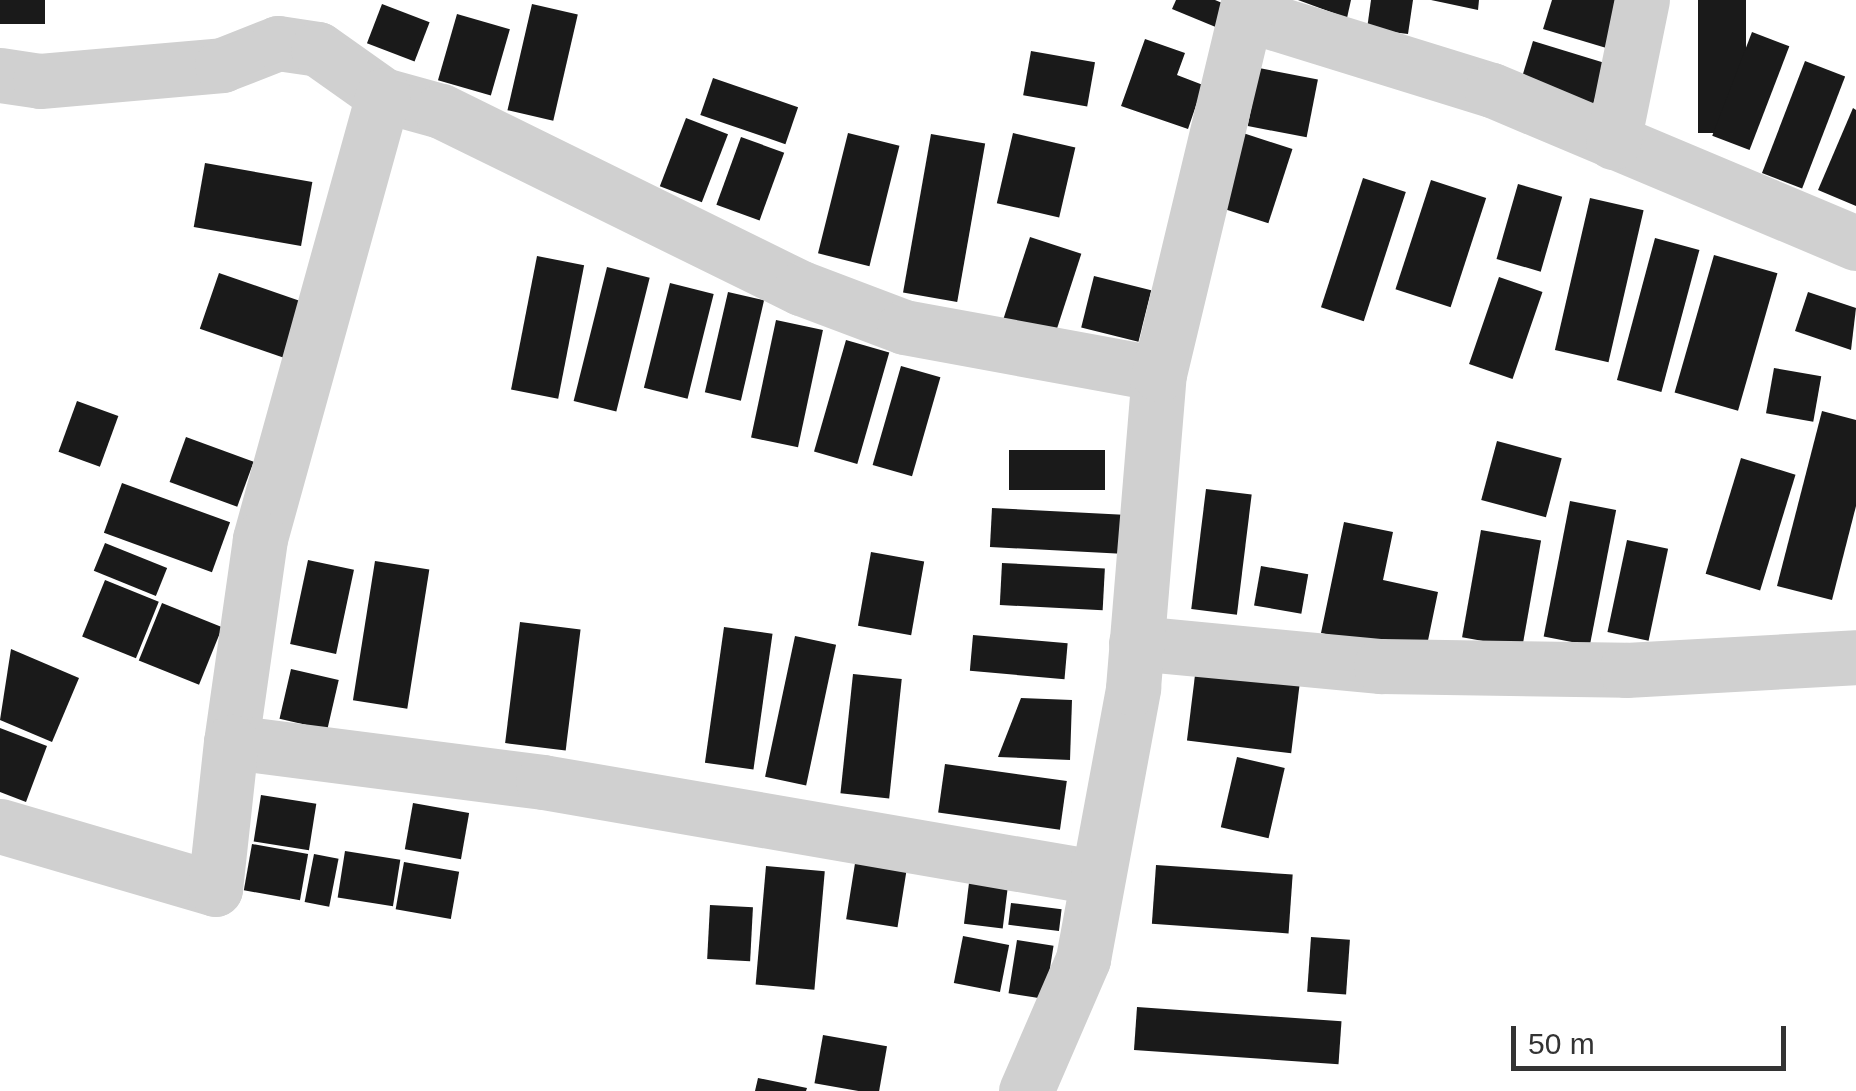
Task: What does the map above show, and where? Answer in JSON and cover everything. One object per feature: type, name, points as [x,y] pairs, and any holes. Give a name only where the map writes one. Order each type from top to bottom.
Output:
[{"type":"street","points":[[1613,142],[1642,0]]},
{"type":"street","points":[[1026,1091],[1083,959],[1136,643],[1158,374],[1247,7],[1492,90],[1856,243]]},
{"type":"street","points":[[0,75],[40,81],[222,65],[278,43],[350,62],[384,94],[441,110],[801,288],[904,327],[1158,374]]},
{"type":"street","points":[[0,826],[215,889],[260,539],[384,94]]},
{"type":"street","points":[[1136,643],[1400,666],[1626,670],[1856,657]]},
{"type":"street","points":[[231,742],[543,782],[1094,877]]},
{"type":"building","points":[[0,0],[45,0],[45,24],[0,24]]},
{"type":"building","points":[[1176,0],[1215,0],[1227,5],[1218,28],[1172,9]]},
{"type":"building","points":[[1298,0],[1351,0],[1347,18]]},
{"type":"building","points":[[1371,0],[1413,0],[1408,34],[1367,29]]},
{"type":"building","points":[[1431,0],[1479,0],[1478,10]]},
{"type":"building","points":[[1552,0],[1628,0],[1613,50],[1543,29]]},
{"type":"building","points":[[1698,0],[1746,0],[1746,133],[1698,133]]},
{"type":"building","points":[[382,4],[430,22],[415,61],[367,43]]},
{"type":"building","points":[[532,4],[578,15],[553,121],[507,110]]},
{"type":"building","points":[[457,14],[510,29],[491,95],[438,80]]},
{"type":"building","points":[[1752,32],[1789,46],[1750,150],[1712,136]]},
{"type":"building","points":[[1145,39],[1185,53],[1177,75],[1203,85],[1188,129],[1121,106]]},
{"type":"building","points":[[1533,41],[1606,63],[1592,108],[1519,86]]},
{"type":"building","points":[[1031,51],[1095,62],[1087,107],[1023,95]]},
{"type":"building","points":[[1805,61],[1845,76],[1802,188],[1762,173]]},
{"type":"building","points":[[1259,68],[1318,79],[1307,137],[1248,126]]},
{"type":"building","points":[[713,78],[798,107],[785,144],[700,115]]},
{"type":"building","points":[[1853,108],[1856,110],[1856,206],[1818,190]]},
{"type":"building","points":[[686,118],[728,134],[702,202],[660,186]]},
{"type":"building","points":[[848,133],[899,146],[869,266],[818,253]]},
{"type":"building","points":[[1013,133],[1075,147],[1059,218],[997,203]]},
{"type":"building","points":[[1243,133],[1292,149],[1268,223],[1219,207]]},
{"type":"building","points":[[931,134],[985,144],[957,302],[903,293]]},
{"type":"building","points":[[741,137],[784,153],[760,220],[716,205]]},
{"type":"building","points":[[205,163],[312,182],[301,246],[194,227]]},
{"type":"building","points":[[1363,178],[1406,192],[1364,321],[1321,307]]},
{"type":"building","points":[[1431,180],[1486,198],[1451,307],[1395,289]]},
{"type":"building","points":[[1518,184],[1562,197],[1541,272],[1497,259]]},
{"type":"building","points":[[1590,198],[1644,210],[1608,362],[1555,350]]},
{"type":"building","points":[[1030,237],[1081,254],[1054,338],[1002,322]]},
{"type":"building","points":[[1655,238],[1699,250],[1661,392],[1617,380]]},
{"type":"building","points":[[1714,255],[1777,273],[1738,411],[1675,392]]},
{"type":"building","points":[[537,256],[584,265],[558,399],[511,390]]},
{"type":"building","points":[[607,267],[650,278],[616,412],[574,401]]},
{"type":"building","points":[[219,273],[309,304],[290,360],[200,329]]},
{"type":"building","points":[[1094,276],[1151,290],[1138,342],[1081,327]]},
{"type":"building","points":[[1499,277],[1542,292],[1513,379],[1469,364]]},
{"type":"building","points":[[670,283],[714,294],[688,399],[644,388]]},
{"type":"building","points":[[728,292],[764,300],[741,401],[705,392]]},
{"type":"building","points":[[1808,292],[1856,308],[1851,350],[1795,331]]},
{"type":"building","points":[[776,320],[823,330],[798,447],[751,437]]},
{"type":"building","points":[[846,340],[889,352],[857,464],[814,452]]},
{"type":"building","points":[[901,366],[940,377],[912,476],[873,465]]},
{"type":"building","points":[[1774,368],[1821,376],[1813,422],[1766,413]]},
{"type":"building","points":[[77,401],[118,416],[100,467],[59,452]]},
{"type":"building","points":[[1822,411],[1856,420],[1856,506],[1832,600],[1777,586]]},
{"type":"building","points":[[186,437],[254,462],[237,507],[170,482]]},
{"type":"building","points":[[1497,441],[1562,458],[1546,517],[1481,500]]},
{"type":"building","points":[[1009,450],[1105,450],[1105,490],[1009,490]]},
{"type":"building","points":[[1741,458],[1796,475],[1760,590],[1706,574]]},
{"type":"building","points":[[122,483],[230,522],[212,572],[104,533]]},
{"type":"building","points":[[1206,489],[1252,495],[1237,615],[1191,609]]},
{"type":"building","points":[[1570,501],[1616,510],[1590,645],[1544,636]]},
{"type":"building","points":[[992,508],[1128,515],[1126,554],[990,547]]},
{"type":"building","points":[[1344,522],[1393,532],[1383,580],[1438,592],[1425,655],[1321,633]]},
{"type":"building","points":[[1481,530],[1541,541],[1522,648],[1462,637]]},
{"type":"building","points":[[1627,540],[1668,549],[1649,641],[1607,632]]},
{"type":"building","points":[[105,543],[167,568],[156,596],[94,571]]},
{"type":"building","points":[[871,552],[924,561],[911,635],[858,626]]},
{"type":"building","points":[[308,560],[354,570],[336,654],[290,644]]},
{"type":"building","points":[[375,561],[429,570],[407,709],[353,700]]},
{"type":"building","points":[[1002,563],[1105,568],[1103,610],[1000,605]]},
{"type":"building","points":[[1261,566],[1308,574],[1301,614],[1254,605]]},
{"type":"building","points":[[105,580],[159,602],[136,658],[82,637]]},
{"type":"building","points":[[162,603],[222,627],[199,685],[139,660]]},
{"type":"building","points":[[520,622],[581,629],[566,751],[505,743]]},
{"type":"building","points":[[724,627],[773,634],[753,769],[705,763]]},
{"type":"building","points":[[973,635],[1068,643],[1065,679],[970,671]]},
{"type":"building","points":[[795,636],[836,645],[806,786],[765,777]]},
{"type":"building","points":[[11,649],[79,678],[52,742],[0,720]]},
{"type":"building","points":[[1196,667],[1300,680],[1291,753],[1187,740]]},
{"type":"building","points":[[291,669],[339,680],[327,730],[280,719]]},
{"type":"building","points":[[853,674],[902,679],[889,798],[840,793]]},
{"type":"building","points":[[1021,698],[1072,700],[1070,760],[998,757]]},
{"type":"building","points":[[0,728],[47,746],[26,802],[0,792]]},
{"type":"building","points":[[1237,757],[1285,768],[1269,838],[1221,827]]},
{"type":"building","points":[[945,764],[1067,781],[1060,830],[938,813]]},
{"type":"building","points":[[261,795],[316,804],[309,850],[254,841]]},
{"type":"building","points":[[413,803],[469,813],[461,859],[405,849]]},
{"type":"building","points":[[252,844],[308,854],[300,900],[244,890]]},
{"type":"building","points":[[345,851],[400,860],[393,906],[338,897]]},
{"type":"building","points":[[314,854],[339,859],[329,907],[305,902]]},
{"type":"building","points":[[856,857],[907,865],[898,927],[846,919]]},
{"type":"building","points":[[404,862],[459,872],[451,919],[396,909]]},
{"type":"building","points":[[1156,865],[1293,875],[1289,933],[1152,924]]},
{"type":"building","points":[[766,866],[825,871],[814,990],[756,985]]},
{"type":"building","points":[[969,883],[1008,888],[1003,928],[964,924]]},
{"type":"building","points":[[1011,903],[1062,909],[1059,931],[1008,925]]},
{"type":"building","points":[[710,905],[753,907],[750,961],[707,959]]},
{"type":"building","points":[[963,936],[1009,945],[1000,992],[954,983]]},
{"type":"building","points":[[1311,937],[1350,940],[1346,995],[1307,992]]},
{"type":"building","points":[[1017,940],[1054,946],[1045,999],[1009,993]]},
{"type":"building","points":[[1137,1007],[1342,1021],[1339,1064],[1134,1050]]},
{"type":"building","points":[[823,1035],[887,1046],[879,1091],[814,1083]]},
{"type":"building","points":[[758,1078],[807,1088],[755,1091]]}]
